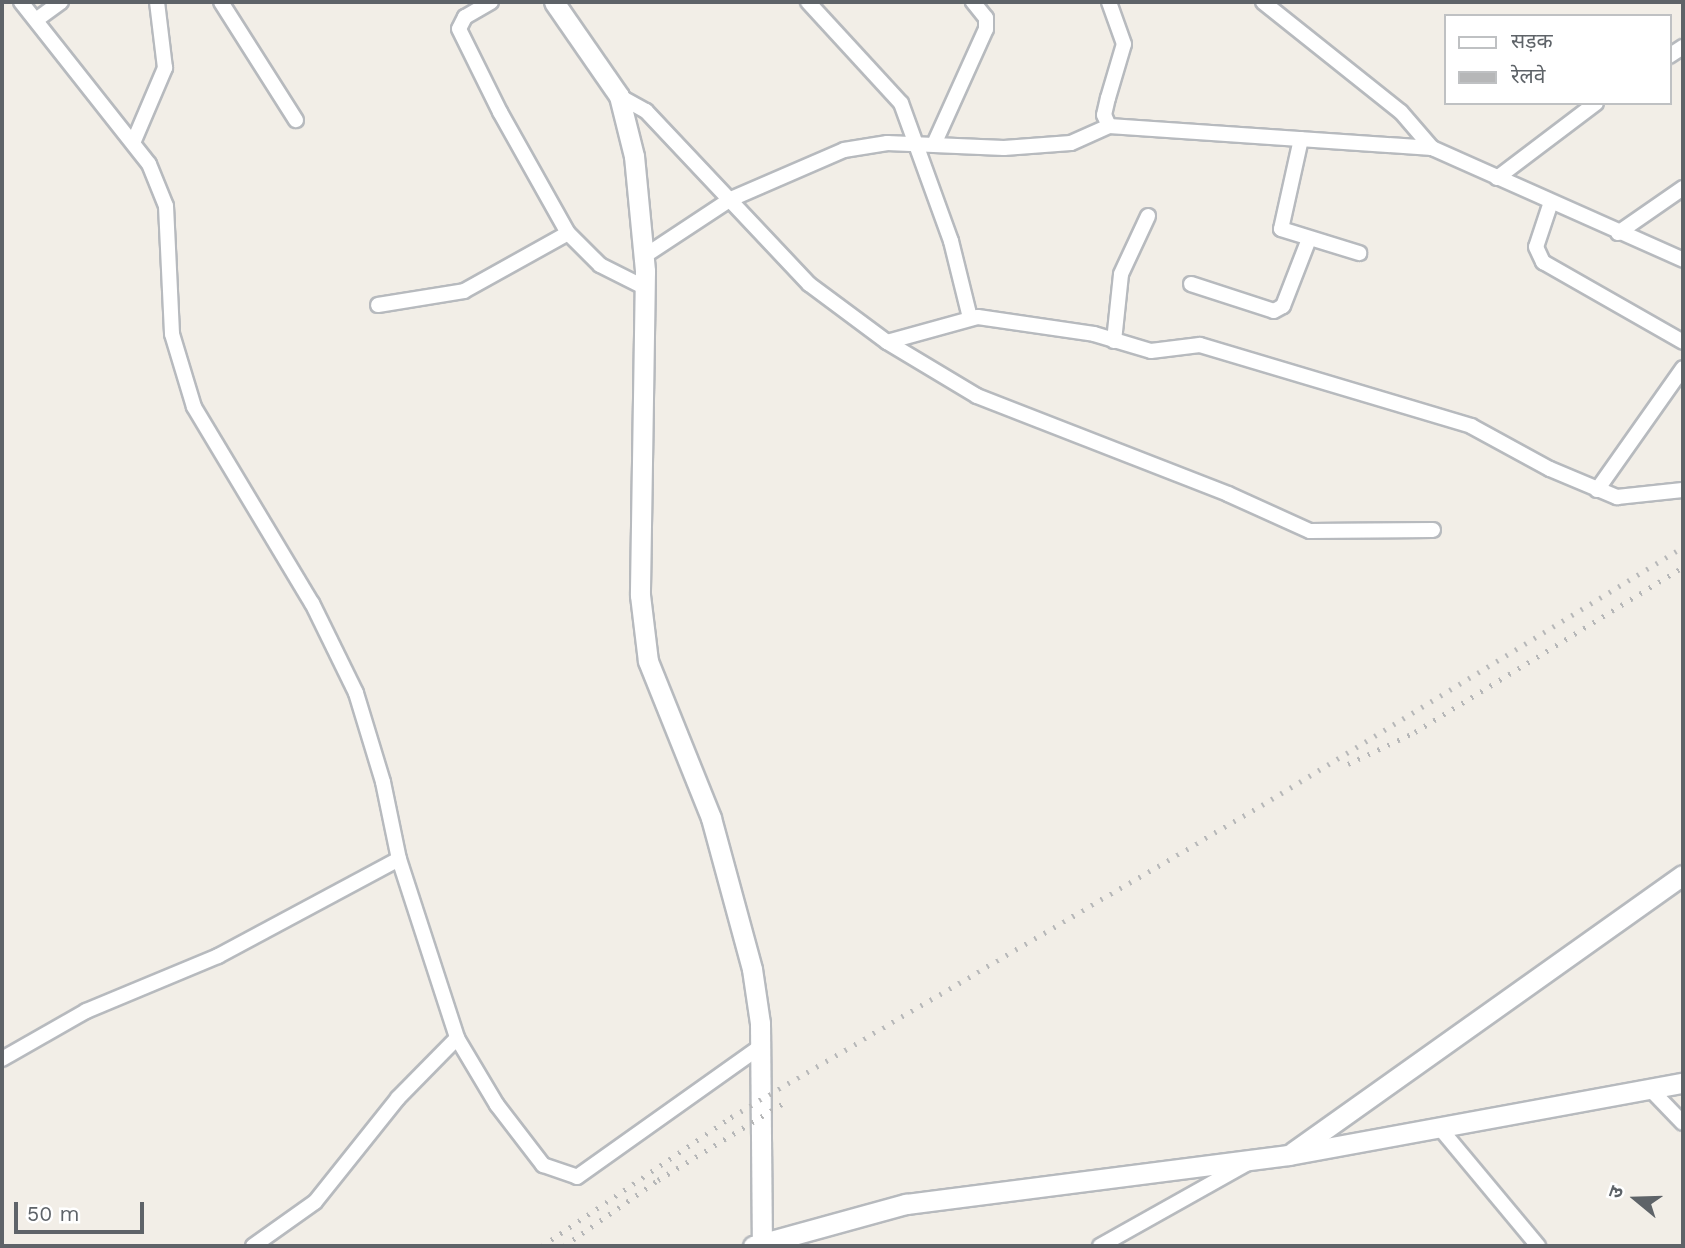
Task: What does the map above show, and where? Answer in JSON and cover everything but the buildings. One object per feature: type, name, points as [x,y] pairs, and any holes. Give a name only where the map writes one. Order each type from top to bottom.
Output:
[{"type":"street","points":[[22,2],[149,164],[166,206],[172,334],[194,407],[312,603],[356,693],[383,782],[399,859],[457,1038],[497,1105],[543,1165],[566,1176],[583,1174],[760,1047]]},
{"type":"street","points":[[36,20],[61,2]]},
{"type":"street","points":[[133,143],[165,68],[157,2]]},
{"type":"street","points":[[220,2],[296,120]]},
{"type":"street","points":[[554,2],[619,96],[634,156],[644,286],[640,595],[648,661],[712,818],[752,969],[760,1047],[757,1244],[806,1238],[906,1204],[1289,1155],[1683,1083]]},
{"type":"street","points":[[808,2],[901,103],[918,142],[951,241],[970,318]]},
{"type":"street","points":[[935,142],[986,29],[986,18],[974,2]]},
{"type":"street","points":[[1109,126],[1104,115],[1124,44],[1110,2]]},
{"type":"street","points":[[1263,2],[1401,112],[1432,148]]},
{"type":"street","points":[[482,4],[460,23],[461,36],[568,233],[600,265],[644,286]]},
{"type":"street","points":[[619,96],[646,111],[809,284],[887,342],[1007,411],[1228,494],[1310,531],[1433,530]]},
{"type":"street","points":[[1497,178],[1593,105]]},
{"type":"street","points":[[643,257],[731,199],[844,150],[918,142],[1004,148],[1072,143],[1109,126],[1432,148],[1683,260]]},
{"type":"street","points":[[1301,139],[1279,222],[1285,233],[1359,253]]},
{"type":"street","points":[[1618,233],[1683,188]]},
{"type":"street","points":[[1551,202],[1536,247],[1543,262],[1683,342]]},
{"type":"street","points":[[1114,341],[1121,274],[1148,216]]},
{"type":"street","points":[[378,305],[464,290],[568,233]]},
{"type":"street","points":[[1191,284],[1275,312],[1283,306],[1309,239]]},
{"type":"street","points":[[887,342],[970,318],[1094,334],[1151,351],[1200,345],[1471,426],[1597,490],[1632,498],[1683,490]]},
{"type":"street","points":[[1597,490],[1683,368]]},
{"type":"street","points":[[2,1059],[86,1011],[218,956],[399,859]]},
{"type":"street","points":[[1289,1155],[1683,875]]},
{"type":"street","points":[[253,1246],[315,1202],[398,1098],[457,1038]]},
{"type":"street","points":[[1650,1089],[1683,1123]]},
{"type":"street","points":[[1440,1127],[1538,1246]]},
{"type":"street","points":[[1100,1246],[1256,1159]]},
{"type":"railway","points":[[542,1246],[731,1117],[1262,805],[1683,547]]},
{"type":"railway","points":[[1348,764],[1415,732],[1683,567]]},
{"type":"railway","points":[[564,1246],[658,1180],[787,1101]]}]
